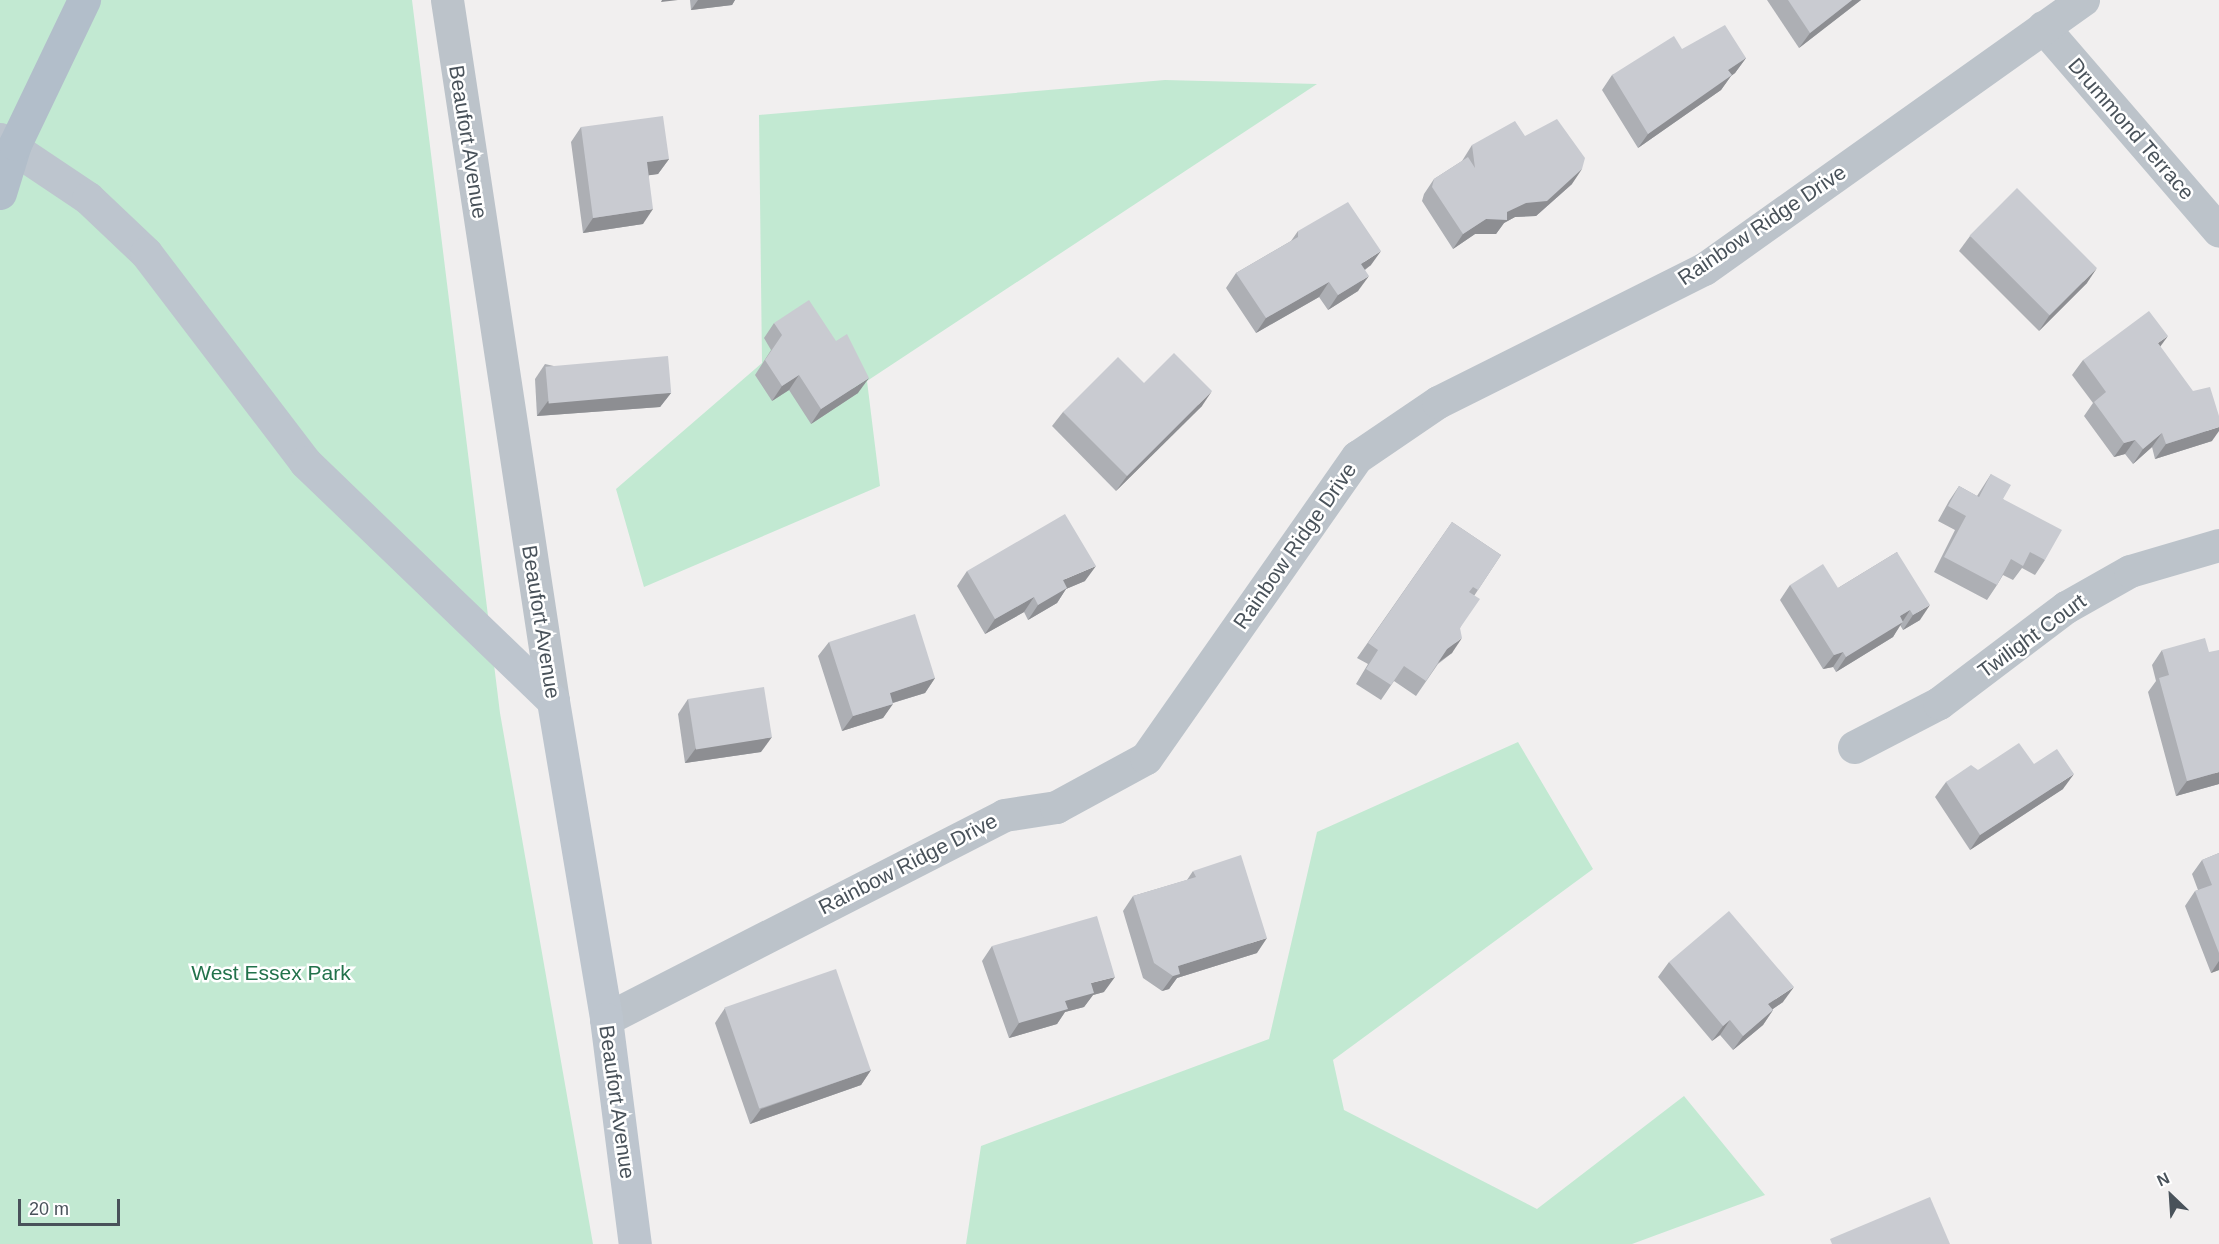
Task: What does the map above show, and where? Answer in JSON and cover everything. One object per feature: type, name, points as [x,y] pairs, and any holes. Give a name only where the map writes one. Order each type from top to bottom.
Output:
[{"type":"main road","points":[[0,193],[7,141],[84,0]]},
{"type":"street","name":"Beaufort Avenue","points":[[447,0],[553,701],[606,1019],[635,1244]]},
{"type":"street","name":"Rainbow Ridge Drive","points":[[606,1019],[1004,815],[1056,807],[1146,758],[1357,457],[1438,402],[1704,269],[2083,0]]},
{"type":"street","name":"Drummond Terrace","points":[[2043,27],[2219,231]]},
{"type":"street","points":[[7,141],[88,198],[146,253],[305,462],[553,701]]},
{"type":"street","name":"Twilight Court","points":[[1854,747],[1939,704],[2066,607],[2130,572],[2219,545]]},
{"type":"green space","name":"West Essex Park","points":[[0,0],[412,0],[500,713],[593,1244],[0,1244]]},
{"type":"green space","points":[[1165,80],[1317,84],[867,381],[880,486],[644,587],[616,489],[762,363],[759,115]]},
{"type":"green space","points":[[1518,742],[1593,869],[1333,1060],[1344,1110],[1537,1209],[1684,1096],[1765,1195],[1632,1244],[966,1244],[981,1146],[1269,1039],[1317,832]]},
{"type":"building","points":[[1788,0],[1852,0],[1810,33]]},
{"type":"building","points":[[1725,25],[1746,58],[1728,70],[1732,75],[1648,134],[1612,75],[1674,36],[1682,49]]},
{"type":"building","points":[[663,116],[669,159],[647,162],[653,209],[593,218],[581,127]]},
{"type":"building","points":[[1557,119],[1585,158],[1582,169],[1547,201],[1526,203],[1507,212],[1507,220],[1486,219],[1463,234],[1432,187],[1434,179],[1468,157],[1475,168],[1472,145],[1515,121],[1525,136]]},
{"type":"building","points":[[2017,188],[2097,268],[2050,315],[1970,235]]},
{"type":"building","points":[[1348,202],[1381,251],[1361,264],[1369,276],[1338,295],[1329,282],[1266,318],[1236,273],[1298,237],[1298,231]]},
{"type":"building","points":[[809,300],[836,341],[847,334],[869,378],[821,409],[799,375],[782,386],[765,360],[782,335],[774,323]]},
{"type":"building","points":[[2149,311],[2168,336],[2158,343],[2193,391],[2210,387],[2219,416],[2219,427],[2166,444],[2162,433],[2143,449],[2135,440],[2124,443],[2094,402],[2106,392],[2083,360]]},
{"type":"building","points":[[1174,353],[1212,391],[1127,476],[1063,412],[1118,357],[1144,383]]},
{"type":"building","points":[[668,356],[671,393],[549,404],[545,367]]},
{"type":"building","points":[[1991,474],[2011,485],[2003,499],[2062,530],[2045,560],[2030,552],[2023,566],[2011,559],[1997,585],[1944,557],[1966,516],[1948,506],[1959,486],[1979,497]]},
{"type":"building","points":[[1065,514],[1096,566],[1063,580],[1067,588],[1038,605],[1034,597],[995,619],[967,571]]},
{"type":"building","points":[[1452,522],[1501,555],[1478,590],[1473,587],[1469,592],[1480,599],[1460,628],[1462,638],[1447,649],[1426,681],[1404,666],[1391,685],[1366,669],[1378,650],[1368,643]]},
{"type":"building","points":[[1897,552],[1930,605],[1913,615],[1910,610],[1900,616],[1903,622],[1846,657],[1843,652],[1834,655],[1790,585],[1823,564],[1838,588]]},
{"type":"building","points":[[915,614],[935,678],[890,693],[893,704],[853,716],[829,642]]},
{"type":"building","points":[[2205,638],[2209,652],[2219,650],[2219,772],[2187,781],[2159,678],[2169,675],[2162,650]]},
{"type":"building","points":[[764,687],[772,737],[696,749],[688,699]]},
{"type":"building","points":[[2019,743],[2034,764],[2057,749],[2074,774],[1980,835],[1946,782],[1971,765],[1978,770]]},
{"type":"building","points":[[2219,853],[2219,953],[2195,891],[2212,885],[2202,860]]},
{"type":"building","points":[[1241,855],[1267,938],[1178,966],[1180,974],[1173,976],[1154,963],[1133,896],[1196,877],[1193,871]]},
{"type":"building","points":[[1729,911],[1794,987],[1768,1004],[1773,1010],[1743,1036],[1730,1020],[1723,1026],[1669,962]]},
{"type":"building","points":[[1097,916],[1115,977],[1091,983],[1094,993],[1065,1001],[1068,1009],[1019,1023],[992,946]]},
{"type":"building","points":[[836,969],[871,1070],[759,1109],[724,1007]]},
{"type":"building","points":[[1930,1197],[1950,1244],[1832,1244],[1830,1239]]}]
